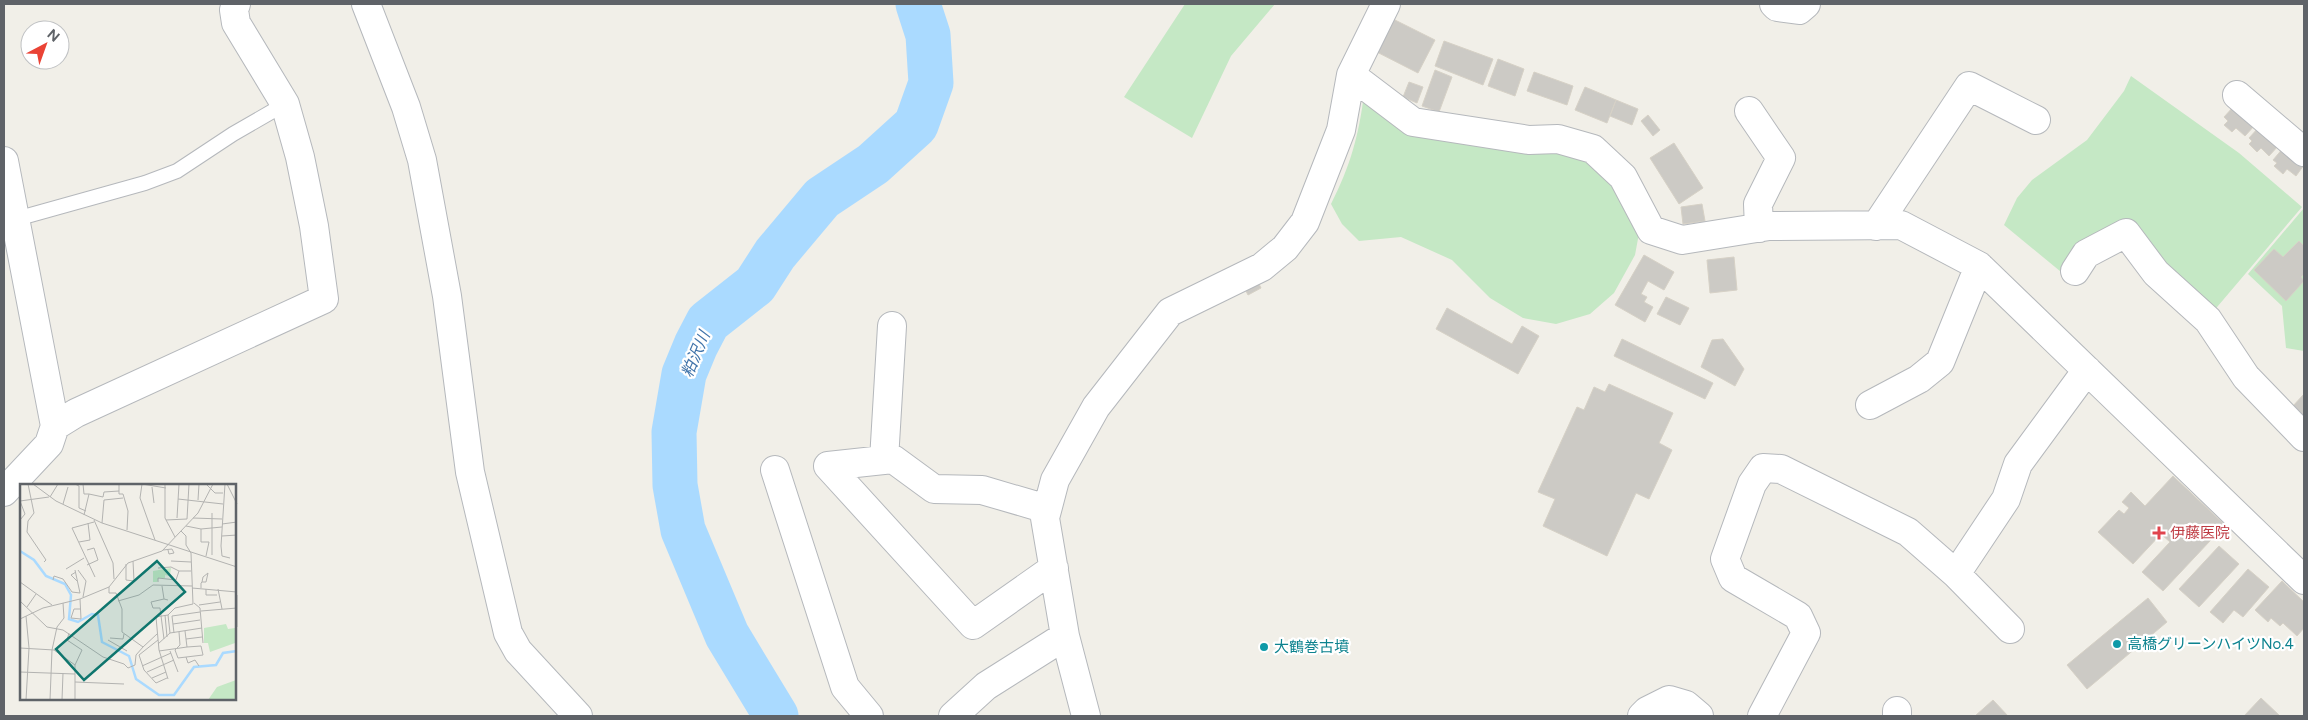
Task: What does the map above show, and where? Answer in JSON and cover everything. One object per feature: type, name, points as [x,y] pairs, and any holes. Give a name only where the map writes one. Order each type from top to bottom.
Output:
[{"type":"street","points":[[55,426],[76,413],[324,298],[311,209],[300,157],[285,104],[236,23],[234,10],[236,4]]},
{"type":"street","points":[[366,4],[406,107],[422,160],[447,296],[470,472],[508,633],[518,651],[578,716]]},
{"type":"street","points":[[1086,716],[1065,636],[1045,518],[1056,480],[1096,407],[1170,312],[1262,267],[1285,248],[1305,222],[1341,130],[1352,75],[1386,4]]},
{"type":"street","points":[[1774,4],[1777,7],[1799,10],[1806,4]]},
{"type":"street","points":[[1352,75],[1413,122],[1529,140],[1558,139],[1593,149],[1623,177],[1651,230],[1682,240],[1759,228],[1901,225],[1979,266],[2304,580]]},
{"type":"street","points":[[1876,226],[1969,86],[2036,120]]},
{"type":"street","points":[[2237,95],[2304,152]]},
{"type":"street","points":[[1749,111],[1781,158],[1758,204],[1759,228]]},
{"type":"street","points":[[4,161],[55,426],[49,444],[4,492]]},
{"type":"street","points":[[2075,271],[2086,254],[2126,233],[2156,273],[2208,320],[2246,377],[2304,437]]},
{"type":"street","points":[[1870,405],[1919,379],[1940,362],[1979,266]]},
{"type":"street","points":[[884,460],[892,326]]},
{"type":"street","points":[[1956,574],[2006,499],[2018,464],[2087,370]]},
{"type":"street","points":[[1047,509],[982,490],[934,488],[893,459],[828,466],[973,625],[1054,568]]},
{"type":"street","points":[[1762,716],[1806,633],[1798,616],[1733,578],[1725,559],[1752,484],[1763,468],[1781,468],[1908,532],[1956,574],[2010,629]]},
{"type":"street","points":[[775,470],[845,688],[869,716]]},
{"type":"street","points":[[953,716],[986,686],[1065,636]]},
{"type":"street","points":[[1642,716],[1647,711],[1669,700],[1686,705],[1699,716]]},
{"type":"lane","points":[[16,219],[145,183],[177,171],[232,134],[285,104]]},
{"type":"green space","points":[[1185,4],[1275,4],[1231,56],[1192,138],[1124,97]]},
{"type":"green space","points":[[2131,76],[2239,153],[2302,207],[2212,313],[2164,268],[2135,230],[2066,276],[2004,225],[2017,198],[2032,180],[2087,140],[2124,91]]},
{"type":"green space","points":[[1364,94],[1557,151],[1587,157],[1612,174],[1640,228],[1635,255],[1614,293],[1590,314],[1556,324],[1523,318],[1490,298],[1452,260],[1401,237],[1359,241],[1342,224],[1331,204],[1353,150]]},
{"type":"green space","points":[[2304,208],[2304,351],[2286,348],[2282,306],[2248,274]]},
{"type":"building","points":[[1385,15],[1435,40],[1418,73],[1369,48]]},
{"type":"building","points":[[1444,41],[1493,59],[1483,85],[1435,66]]},
{"type":"building","points":[[1498,59],[1524,69],[1515,96],[1488,86]]},
{"type":"building","points":[[1435,70],[1452,77],[1439,112],[1422,106]]},
{"type":"building","points":[[1534,72],[1573,86],[1567,105],[1527,91]]},
{"type":"building","points":[[1409,82],[1423,87],[1417,103],[1403,97]]},
{"type":"building","points":[[1585,87],[1616,100],[1607,123],[1575,110]]},
{"type":"building","points":[[1616,100],[1638,109],[1632,125],[1610,116]]},
{"type":"building","points":[[2234,106],[2255,125],[2245,136],[2236,128],[2232,132],[2224,125],[2228,121],[2224,117]]},
{"type":"building","points":[[1648,115],[1660,130],[1653,136],[1641,121]]},
{"type":"building","points":[[2259,127],[2279,145],[2269,156],[2261,148],[2257,152],[2249,144],[2252,141],[2249,138]]},
{"type":"building","points":[[1674,143],[1703,188],[1679,204],[1650,158]]},
{"type":"building","points":[[2284,147],[2304,165],[2296,176],[2287,169],[2283,174],[2274,166],[2277,163],[2273,160]]},
{"type":"building","points":[[1702,204],[1705,221],[1683,224],[1681,207]]},
{"type":"building","points":[[2299,241],[2304,246],[2304,274],[2301,277],[2304,281],[2286,301],[2254,270],[2274,249],[2283,257]]},
{"type":"building","points":[[1644,255],[1674,272],[1664,290],[1648,281],[1641,294],[1647,297],[1644,302],[1653,307],[1645,322],[1615,305]]},
{"type":"building","points":[[1734,257],[1737,290],[1710,293],[1707,260]]},
{"type":"building","points":[[1258,282],[1261,288],[1248,295],[1245,289]]},
{"type":"building","points":[[1666,297],[1689,308],[1680,325],[1657,314]]},
{"type":"building","points":[[1447,308],[1512,344],[1522,326],[1539,336],[1518,374],[1436,329]]},
{"type":"building","points":[[1622,339],[1713,383],[1705,399],[1614,356]]},
{"type":"building","points":[[1723,339],[1744,369],[1735,386],[1701,367],[1712,340]]},
{"type":"building","points":[[1609,384],[1673,413],[1659,443],[1672,450],[1649,499],[1636,493],[1607,556],[1543,526],[1555,499],[1538,492],[1577,407],[1584,410],[1594,387],[1605,392]]},
{"type":"building","points":[[2304,394],[2304,419],[2292,407]]},
{"type":"building","name":"伊藤医院","points":[[2173,476],[2225,525],[2163,591],[2142,572],[2170,542],[2161,534],[2133,564],[2098,532],[2119,510],[2124,514],[2129,508],[2122,502],[2131,492],[2145,506]]},
{"type":"building","points":[[2219,546],[2239,564],[2199,607],[2179,589]]},
{"type":"building","points":[[2248,569],[2269,587],[2243,617],[2234,610],[2223,623],[2210,612]]},
{"type":"building","points":[[2282,581],[2304,602],[2304,628],[2297,636],[2283,623],[2280,626],[2271,618],[2268,622],[2255,610]]},
{"type":"building","name":"高橋グリーンハイツNo.4","points":[[2148,598],[2167,622],[2087,689],[2067,665]]},
{"type":"building","points":[[2261,698],[2280,716],[2244,716]]},
{"type":"building","points":[[1993,700],[2008,716],[1975,716]]},
{"type":"waterway","name":"粕沢川","points":[[776,716],[727,635],[683,530],[675,485],[674,432],[684,374],[708,322],[755,285],[775,254],[822,198],[873,164],[916,125],[931,83],[928,35],[918,4]]},
{"type":"place","name":"伊藤医院","points":[[2159,533]]},
{"type":"place","name":"高橋グリーンハイツNo.4","points":[[2117,644]]},
{"type":"place","name":"大鶴巻古墳","points":[[1264,647]]}]
